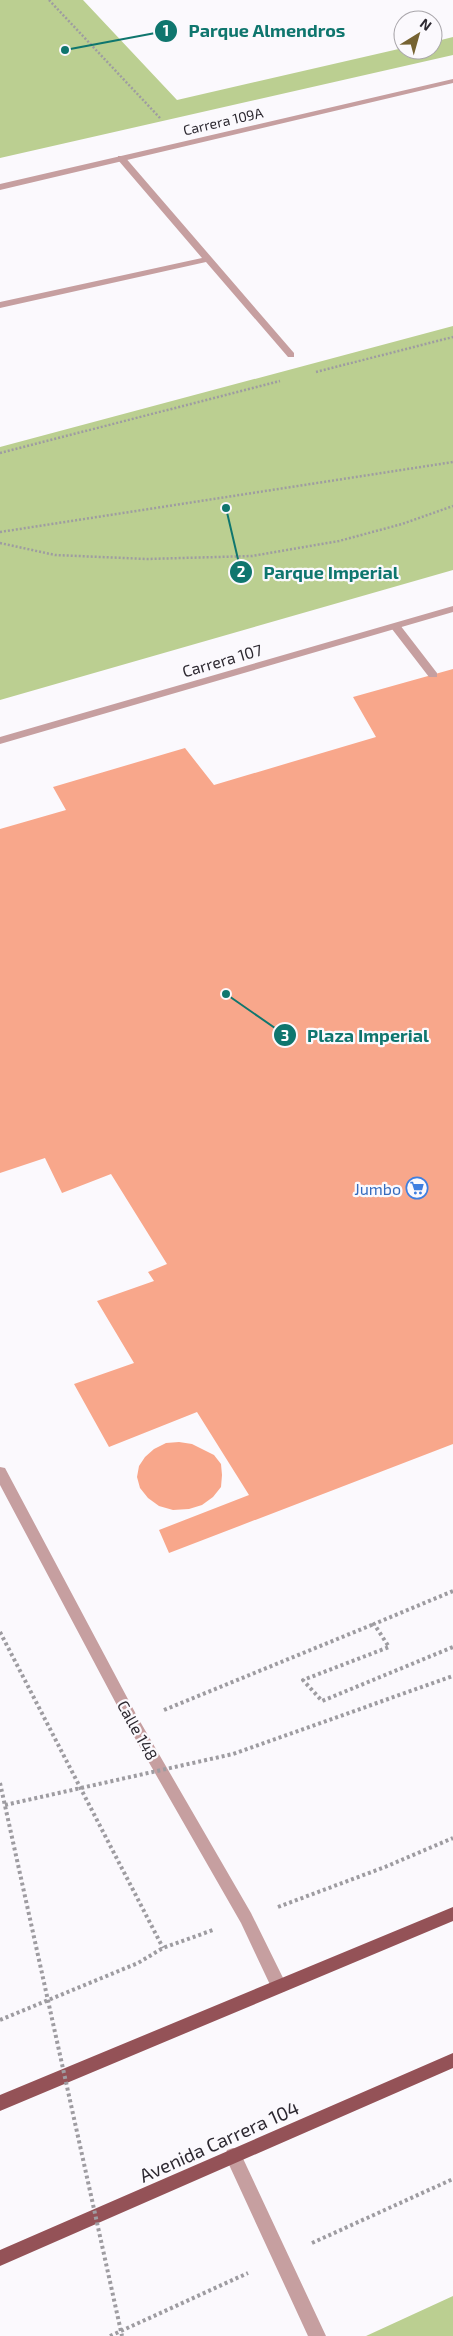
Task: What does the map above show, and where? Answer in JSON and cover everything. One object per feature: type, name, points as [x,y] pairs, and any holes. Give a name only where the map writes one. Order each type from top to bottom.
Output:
[{"type":"main road","points":[[0,2103],[453,1914]]},
{"type":"main road","name":"Avenida Carrera 104","points":[[0,2258],[453,2060]]},
{"type":"street","name":"Carrera 109A","points":[[0,187],[453,81]]},
{"type":"street","points":[[121,158],[291,355]]},
{"type":"street","points":[[0,305],[208,259]]},
{"type":"street","name":"Carrera 107","points":[[0,741],[453,609]]},
{"type":"street","points":[[396,626],[433,675]]},
{"type":"street","name":"Calle 148","points":[[0,1472],[133,1722],[246,1918],[279,1986]]},
{"type":"street","points":[[232,2156],[317,2336]]},
{"type":"path","points":[[49,0],[186,144]]},
{"type":"path","points":[[311,373],[453,337]]},
{"type":"path","points":[[0,453],[283,380]]},
{"type":"path","points":[[0,532],[453,462]]},
{"type":"path","points":[[0,543],[64,555],[147,559],[252,556],[339,541],[402,524],[453,506]]},
{"type":"path","points":[[133,1722],[453,1591]]},
{"type":"path","points":[[374,1624],[389,1647],[303,1680],[322,1701],[453,1647]]},
{"type":"path","points":[[0,1632],[163,1948]]},
{"type":"path","points":[[5,1806],[233,1754],[453,1676]]},
{"type":"path","points":[[0,1783],[122,2336]]},
{"type":"green space","points":[[0,0],[83,0],[177,100],[393,50],[393,60],[431,60],[0,158]]},
{"type":"green space","points":[[453,37],[453,55],[443,57],[443,40]]},
{"type":"green space","points":[[453,326],[453,570],[0,700],[0,447]]},
{"type":"green space","points":[[453,2296],[453,2336],[366,2336]]},
{"type":"building","points":[[453,669],[453,1444],[169,1553],[159,1530],[249,1495],[197,1412],[109,1447],[74,1384],[134,1363],[97,1301],[154,1281],[148,1272],[167,1264],[111,1174],[62,1193],[45,1158],[0,1173],[0,829],[66,810],[53,787],[185,748],[214,785],[376,737],[353,697]]},
{"type":"building","points":[[166,1443],[192,1444],[214,1455],[221,1464],[221,1487],[213,1497],[202,1505],[189,1509],[173,1510],[159,1506],[148,1498],[140,1488],[137,1477],[139,1466],[154,1449]]},
{"type":"place","name":"Parque Almendros","points":[[65,50]]},
{"type":"place","name":"Parque Imperial","points":[[226,508]]},
{"type":"place","name":"Plaza Imperial","points":[[226,994]]},
{"type":"place","name":"Jumbo","points":[[417,1188]]}]
